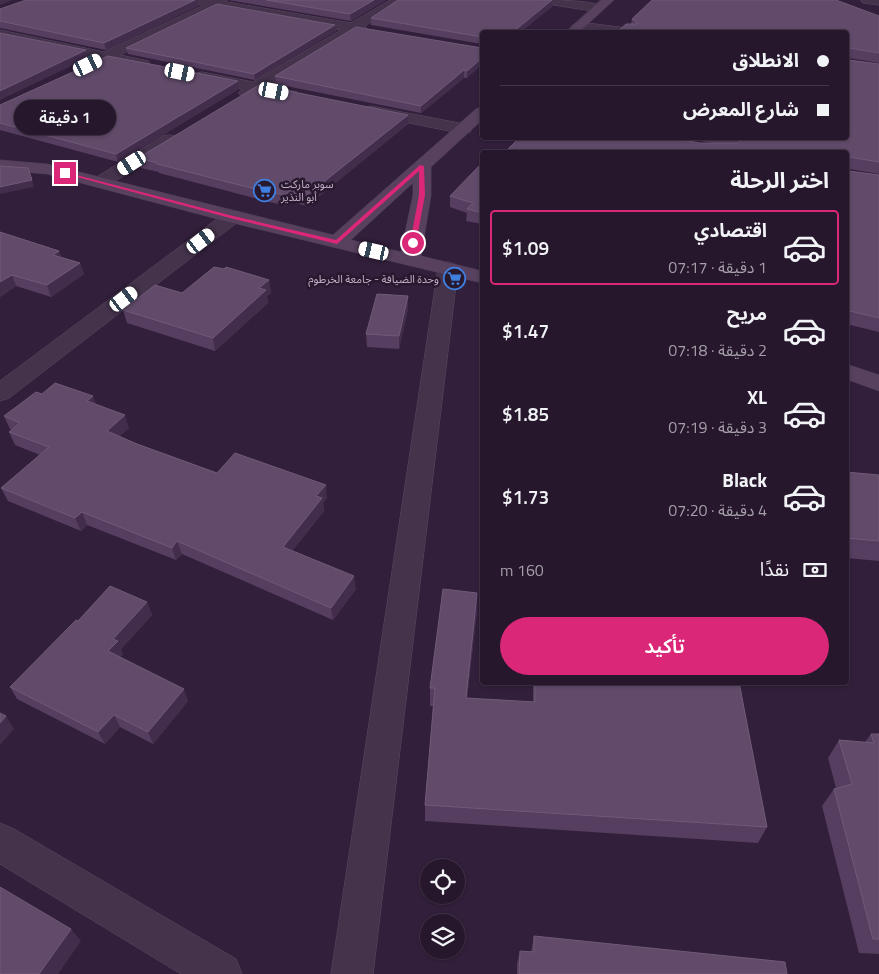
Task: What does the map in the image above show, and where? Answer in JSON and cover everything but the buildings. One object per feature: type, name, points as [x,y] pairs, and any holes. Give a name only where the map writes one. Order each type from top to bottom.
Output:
[{"type":"main road","points":[[575,29],[604,4]]},
{"type":"main road","points":[[337,242],[480,114]]},
{"type":"main road","points":[[0,150],[46,169]]},
{"type":"main road","points":[[0,165],[46,169],[232,217],[480,276]]},
{"type":"main road","points":[[410,259],[422,195],[422,166]]},
{"type":"main road","points":[[849,371],[879,376]]},
{"type":"main road","points":[[849,371],[879,384]]},
{"type":"street","points":[[194,0],[221,2],[370,31]]},
{"type":"street","points":[[230,102],[399,0]]},
{"type":"street","points":[[546,0],[604,4]]},
{"type":"street","points":[[867,0],[879,2]]},
{"type":"street","points":[[88,65],[221,2]]},
{"type":"street","points":[[575,29],[592,30]]},
{"type":"street","points":[[0,34],[162,68]]},
{"type":"street","points":[[190,74],[302,97]]},
{"type":"street","points":[[359,108],[464,129]]},
{"type":"street","points":[[101,182],[182,132]]},
{"type":"street","points":[[0,393],[232,217]]},
{"type":"street","points":[[352,974],[448,268]]},
{"type":"street","points":[[0,842],[221,974]]},
{"type":"place","name":"سوبر ماركت أبو النذير","points":[[265,190]]},
{"type":"place","name":"وحدة الضيافة - جامعة الخرطوم","points":[[455,279]]},
{"type":"route","points":[[65,173],[232,217],[337,242],[422,166],[422,195],[413,243]]}]
